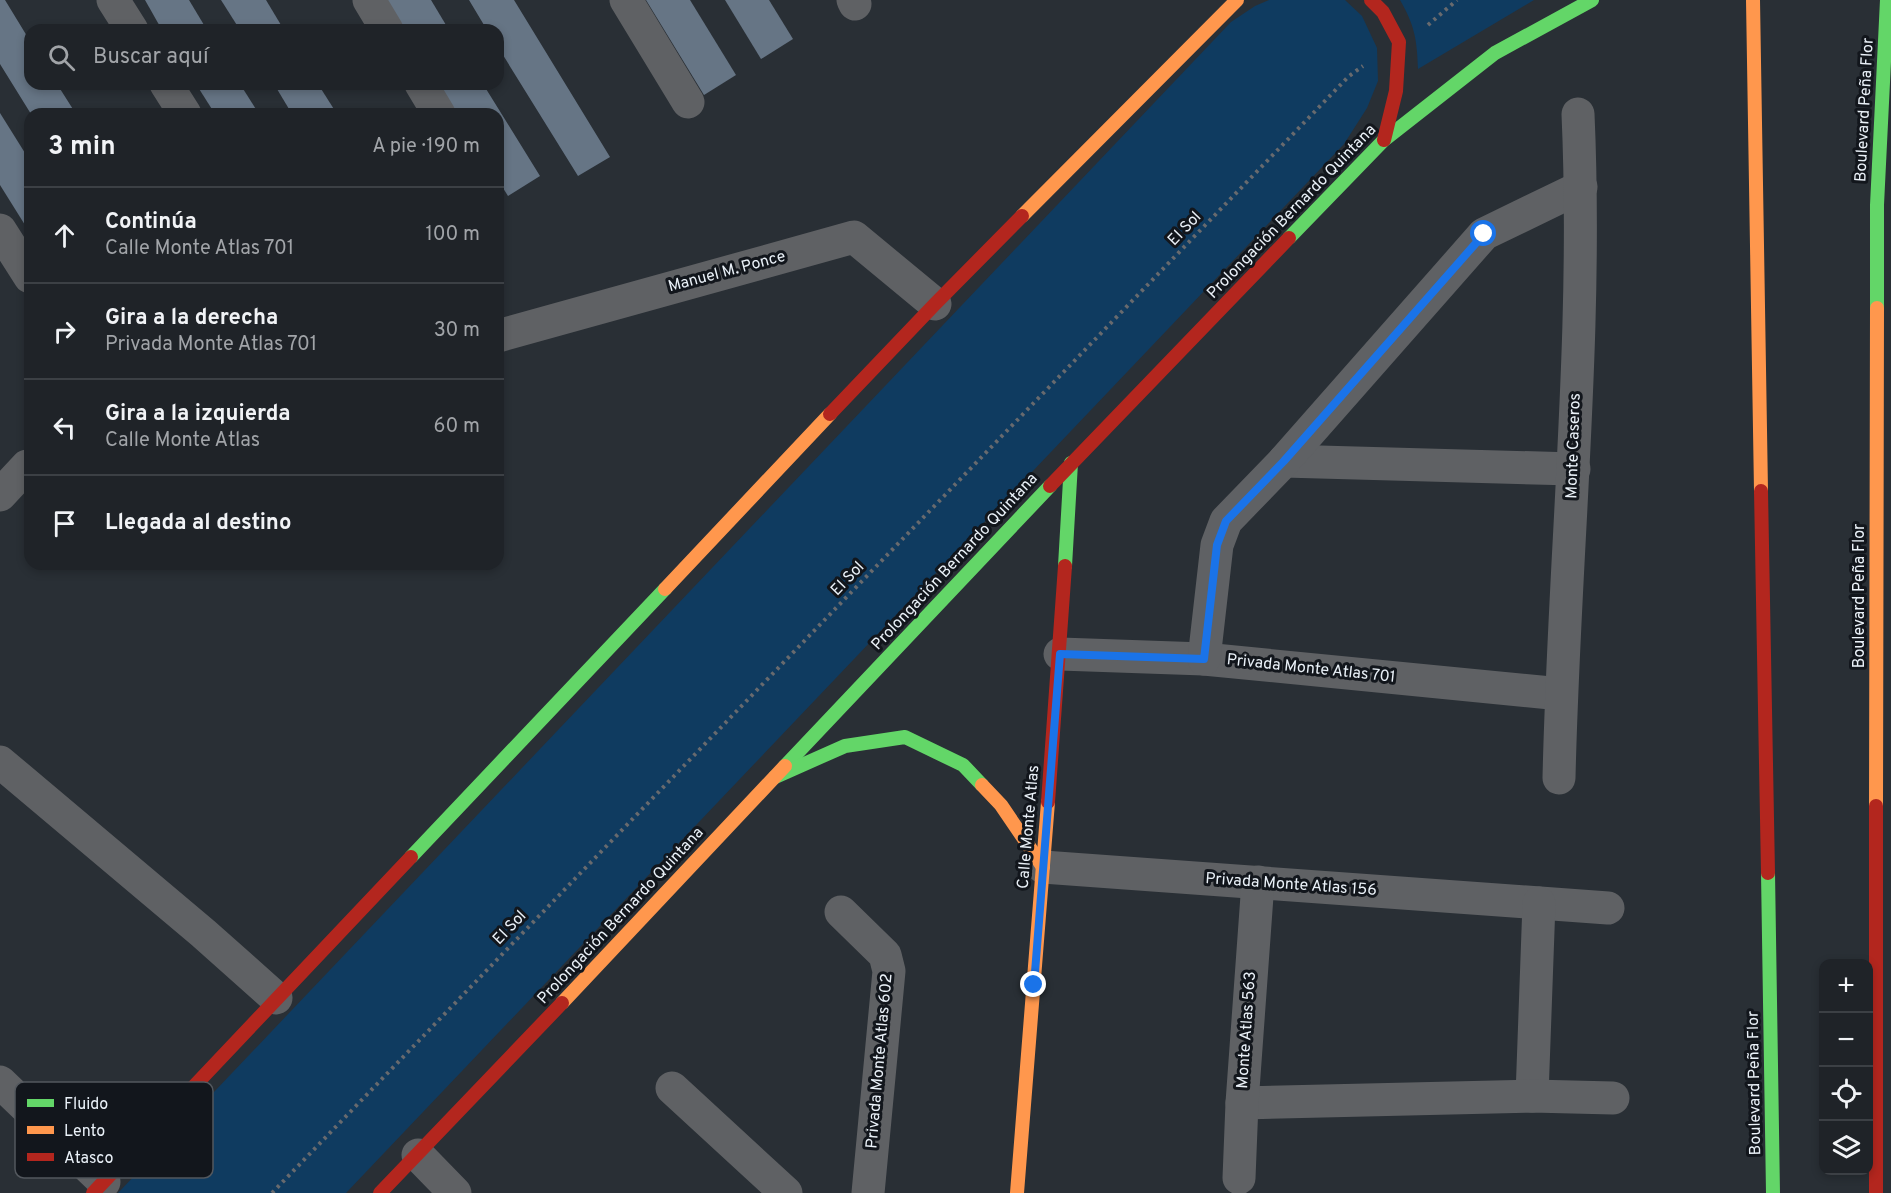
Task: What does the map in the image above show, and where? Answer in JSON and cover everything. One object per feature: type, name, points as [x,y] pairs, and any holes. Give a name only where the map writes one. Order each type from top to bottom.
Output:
[{"type":"main road","points":[[197,1082],[934,304],[1237,0]]},
{"type":"main road","points":[[1371,0],[1383,12],[1399,42],[1396,91],[1384,140]]},
{"type":"main road","name":"Prolongación Bernardo Quintana","points":[[380,1193],[1071,463],[1384,140],[1495,53],[1592,0]]},
{"type":"main road","name":"Boulevard Peña Flor","points":[[1753,0],[1773,1193]]},
{"type":"main road","name":"Boulevard Peña Flor","points":[[1876,1193],[1877,206],[1887,0]]},
{"type":"main road","name":"Calle Monte Atlas","points":[[1017,1193],[1060,654],[1071,463]]},
{"type":"main road","points":[[775,777],[845,746],[905,737],[963,765],[1001,806],[1043,867]]},
{"type":"street","points":[[113,0],[128,24]]},
{"type":"street","points":[[369,0],[383,24]]},
{"type":"street","points":[[626,0],[688,102]]},
{"type":"street","points":[[170,90],[181,108]]},
{"type":"street","points":[[425,90],[435,108]]},
{"type":"street","name":"Monte Caseros","points":[[1559,778],[1561,694],[1574,469],[1581,187],[1578,114]]},
{"type":"street","points":[[1204,659],[1217,545],[1226,521],[1284,461],[1484,234],[1581,187]]},
{"type":"street","points":[[0,230],[24,268]]},
{"type":"street","name":"Manuel M. Ponce","points":[[504,334],[855,237],[934,304]]},
{"type":"street","points":[[1284,461],[1574,469]]},
{"type":"street","points":[[0,495],[24,469]]},
{"type":"street","name":"Privada Monte Atlas 701","points":[[1060,654],[1204,659],[1561,694]]},
{"type":"street","points":[[0,762],[194,925],[276,998]]},
{"type":"street","name":"Privada Monte Atlas 156","points":[[1043,867],[1608,908]]},
{"type":"street","name":"Monte Atlas 563","points":[[1239,1178],[1242,1103],[1258,882]]},
{"type":"street","points":[[1532,1096],[1539,903]]},
{"type":"street","name":"Privada Monte Atlas 602","points":[[841,912],[885,956],[889,971],[868,1193]]},
{"type":"street","points":[[0,1082],[15,1098]]},
{"type":"street","points":[[672,1088],[786,1193]]},
{"type":"street","points":[[1242,1103],[1532,1096],[1612,1098]]},
{"type":"street","points":[[418,1155],[455,1193]]},
{"type":"path","name":"El Sol","points":[[272,1193],[1349,76],[1431,23],[1456,0]]},
{"type":"shaded area","points":[[1269,0],[1345,0],[1362,16],[1377,48],[1378,81],[1367,108],[1344,144],[346,1193],[118,1193],[132,1178],[213,1178],[213,1093],[1231,22],[1255,6]]},
{"type":"shaded area","points":[[1400,0],[1534,0],[1418,69],[1414,33]]},
{"type":"building","points":[[0,0],[5,0],[24,31],[24,90],[61,90],[72,108],[27,108],[0,64]]},
{"type":"building","points":[[145,0],[189,0],[203,24],[159,24]]},
{"type":"building","points":[[221,0],[266,0],[280,24],[236,24]]},
{"type":"building","points":[[387,0],[431,0],[445,24],[401,24]]},
{"type":"building","points":[[469,0],[514,0],[610,157],[578,176],[504,57],[504,24],[483,24]]},
{"type":"building","points":[[646,0],[690,0],[736,75],[704,95]]},
{"type":"building","points":[[725,0],[769,0],[793,39],[761,59]]},
{"type":"building","points":[[200,90],[244,90],[255,108],[211,108]]},
{"type":"building","points":[[278,90],[322,90],[333,108],[288,108]]},
{"type":"building","points":[[443,90],[487,90],[498,108],[453,108]]},
{"type":"building","points":[[0,113],[24,151],[24,223],[0,185]]},
{"type":"building","points":[[504,118],[540,176],[508,196],[504,190]]},
{"type":"traffic: fast","points":[[1289,238],[1384,140],[1495,53],[1592,0]]},
{"type":"traffic: fast","points":[[1877,308],[1877,205],[1887,0]]},
{"type":"traffic: fast","points":[[1065,566],[1071,463]]},
{"type":"traffic: fast","points":[[785,766],[1050,486]]},
{"type":"traffic: fast","points":[[411,857],[665,589]]},
{"type":"traffic: fast","points":[[775,777],[845,746],[905,737],[963,765],[982,785]]},
{"type":"traffic: fast","points":[[1768,873],[1773,1193]]},
{"type":"traffic: slow","points":[[1022,216],[1237,0]]},
{"type":"traffic: slow","points":[[1753,0],[1761,491]]},
{"type":"traffic: slow","points":[[1876,806],[1877,308]]},
{"type":"traffic: slow","points":[[665,589],[830,414]]},
{"type":"traffic: slow","points":[[562,1003],[785,766]]},
{"type":"traffic: slow","points":[[982,785],[1001,805],[1043,867]]},
{"type":"traffic: slow","points":[[1017,1193],[1048,802]]},
{"type":"traffic: jam","points":[[1371,0],[1383,12],[1399,42],[1396,91],[1384,140]]},
{"type":"traffic: jam","points":[[830,414],[1022,216]]},
{"type":"traffic: jam","points":[[1050,486],[1289,238]]},
{"type":"traffic: jam","points":[[1761,491],[1768,873]]},
{"type":"traffic: jam","points":[[1048,802],[1065,566]]},
{"type":"traffic: jam","points":[[1876,806],[1876,1193]]},
{"type":"traffic: jam","points":[[198,1082],[411,857]]},
{"type":"traffic: jam","points":[[380,1193],[562,1003]]},
{"type":"traffic: jam","points":[[93,1193],[107,1178]]},
{"type":"route","points":[[1034,985],[1060,654],[1204,659],[1217,545],[1226,521],[1284,461],[1484,234]]}]
